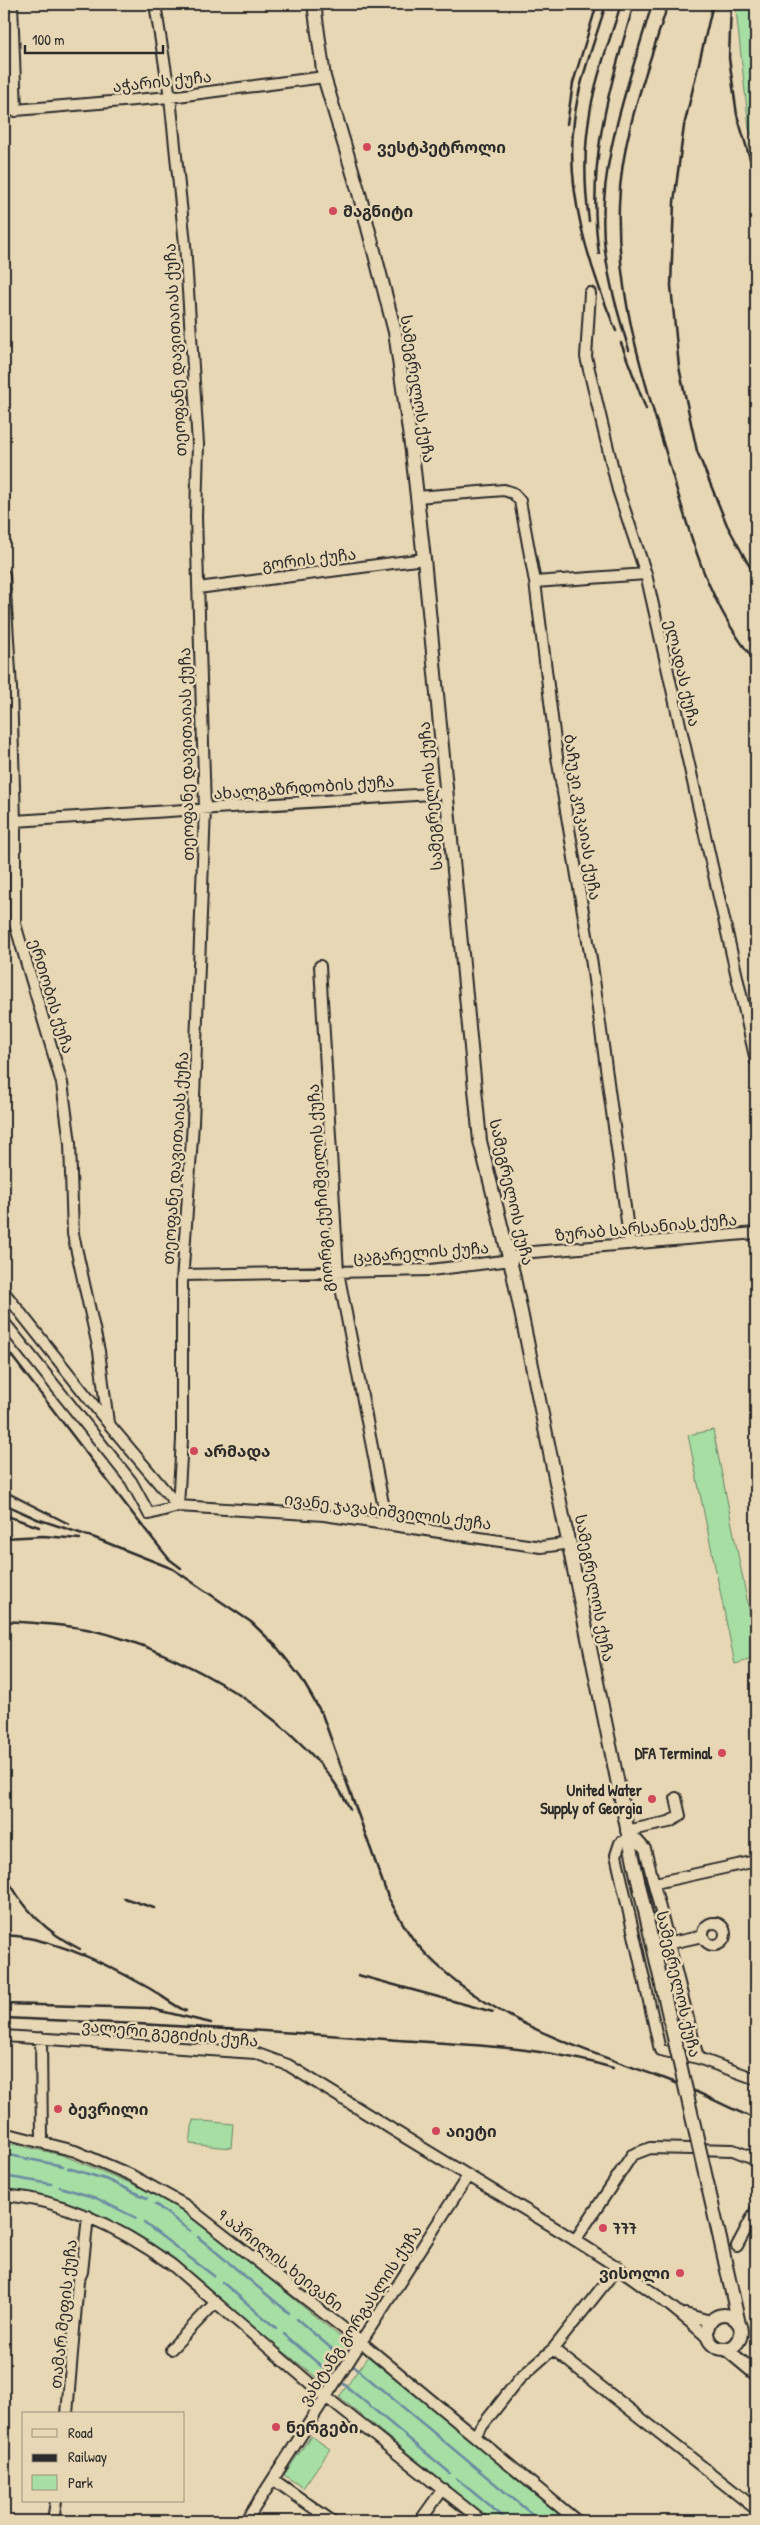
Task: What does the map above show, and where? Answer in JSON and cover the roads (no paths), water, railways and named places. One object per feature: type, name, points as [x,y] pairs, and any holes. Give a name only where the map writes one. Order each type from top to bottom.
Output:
[{"type":"main road","name":"სამეგრელოს ქუჩა","points":[[314,4],[324,77],[359,193],[394,332],[424,559],[480,1141],[511,1260],[548,1450],[570,1543],[627,1835],[733,2288],[740,2327],[752,2370]]},
{"type":"main road","points":[[733,2288],[715,2318],[707,2337],[714,2346],[726,2349],[752,2370]]},
{"type":"main road","points":[[715,2318],[731,2317],[740,2327],[737,2343],[726,2349]]},
{"type":"street","points":[[12,4],[16,110]]},
{"type":"street","name":"თეოფანე დავითაიას ქუჩა","points":[[155,4],[170,97],[185,244],[198,444],[196,517],[205,809],[193,1123],[183,1275],[182,1440],[178,1506]]},
{"type":"street","name":"აჭარის ქუჩა","points":[[4,111],[170,97],[324,77]]},
{"type":"street","name":"ელადას ქუჩა","points":[[590,293],[586,357],[618,490],[646,574],[756,1061]]},
{"type":"street","name":"ბაჩუკი კოკაიას ქუჩა","points":[[417,497],[504,490],[513,493],[520,501],[535,582],[557,757],[592,965],[630,1244]]},
{"type":"street","name":"გორის ქუჩა","points":[[198,588],[424,559]]},
{"type":"street","points":[[535,582],[646,574]]},
{"type":"street","name":"ერთობის ქუჩა","points":[[4,575],[11,688],[15,822],[15,924],[62,1083],[70,1143],[73,1234],[99,1351],[108,1423]]},
{"type":"street","name":"ახალგაზრდობის ქუჩა","points":[[15,822],[446,793]]},
{"type":"street","name":"გიორგი ქუჩიშვილის ქუჩა","points":[[320,966],[338,1272],[387,1524]]},
{"type":"street","name":"ზურაბ სარსანიას ქუჩა","points":[[511,1260],[521,1253],[756,1233]]},
{"type":"street","name":"ცაგარელის ქუჩა","points":[[183,1275],[431,1270],[511,1260]]},
{"type":"street","points":[[4,1292],[108,1423],[178,1506]]},
{"type":"street","name":"ივანე ჯავახიშვილის ქუჩა","points":[[4,1322],[131,1480],[149,1514],[178,1506],[324,1515],[541,1547],[570,1543]]},
{"type":"street","points":[[676,1798],[680,1816],[670,1822],[627,1835],[620,1843],[616,1855],[659,2048],[661,2052],[698,2058],[756,2079]]},
{"type":"street","points":[[627,1835],[643,1845],[671,1943],[698,2058]]},
{"type":"street","points":[[655,1883],[756,1861]]},
{"type":"street","points":[[671,1943],[703,1936]]},
{"type":"street","name":"ვალერი გეგიძის ქუჩა","points":[[4,2036],[255,2053],[272,2058],[288,2065],[468,2176],[576,2239],[680,2312],[707,2337]]},
{"type":"street","points":[[41,2038],[42,2141]]},
{"type":"street","name":"9 აპრილის ხეივანი","points":[[4,2133],[42,2141],[75,2151],[131,2175],[185,2205],[361,2342],[578,2521]]},
{"type":"street","points":[[576,2239],[632,2155],[641,2150],[733,2150],[756,2159]]},
{"type":"street","name":"ვახტანგ გორგასლის ქუჩა","points":[[246,2521],[468,2176]]},
{"type":"street","points":[[4,2195],[50,2203],[88,2216],[110,2225],[146,2246],[172,2265],[326,2397],[482,2521]]},
{"type":"street","points":[[737,2246],[756,2210]]},
{"type":"street","name":"თამარ მეფის ქუჩა","points":[[67,2412],[78,2280],[82,2272],[88,2216]]},
{"type":"street","points":[[476,2435],[519,2378],[553,2349],[618,2267]]},
{"type":"street","points":[[171,2349],[215,2303]]},
{"type":"street","name":"ვალერი გეგიძის ქუჩა","points":[[680,2312],[715,2318]]},
{"type":"street","points":[[553,2349],[756,2509]]},
{"type":"street","points":[[274,2480],[332,2521]]},
{"type":"street","points":[[420,2521],[443,2489]]},
{"type":"street","points":[[53,2521],[56,2502]]},
{"type":"waterway","points":[[4,2154],[63,2166]]},
{"type":"waterway","points":[[68,2168],[105,2179],[147,2198]]},
{"type":"waterway","points":[[4,2176],[51,2184]]},
{"type":"waterway","points":[[60,2187],[96,2198],[136,2218]]},
{"type":"waterway","points":[[155,2204],[190,2231]]},
{"type":"waterway","points":[[144,2223],[214,2276]]},
{"type":"waterway","points":[[198,2237],[289,2313]]},
{"type":"waterway","points":[[222,2282],[276,2328]]},
{"type":"waterway","points":[[297,2319],[346,2361]]},
{"type":"waterway","points":[[284,2334],[335,2378]]},
{"type":"waterway","points":[[351,2364],[540,2521]]},
{"type":"waterway","points":[[340,2381],[450,2473]]},
{"type":"waterway","points":[[457,2479],[508,2521]]},
{"type":"railway","points":[[567,124],[573,83],[597,4]]},
{"type":"railway","points":[[606,4],[579,92],[572,148],[576,202],[588,255],[616,331]]},
{"type":"railway","points":[[589,221],[586,193],[589,121],[604,55],[621,4]]},
{"type":"railway","points":[[599,254],[595,188],[602,127],[616,66],[634,4]]},
{"type":"railway","points":[[629,350],[615,300],[605,250],[603,219],[605,188],[616,125],[652,4]]},
{"type":"railway","points":[[668,4],[630,128],[621,179],[619,237],[626,301],[640,363],[691,537],[711,590],[724,615],[756,662]]},
{"type":"railway","points":[[713,4],[684,126],[674,202],[671,286],[679,367],[697,451],[727,525],[756,578]]},
{"type":"railway","points":[[731,4],[729,58],[737,115],[756,179]]},
{"type":"railway","points":[[621,343],[646,409]]},
{"type":"railway","points":[[4,1346],[136,1518],[169,1559],[181,1568]]},
{"type":"railway","points":[[4,1491],[69,1524]]},
{"type":"railway","points":[[4,1504],[37,1519],[95,1538],[173,1569],[251,1622],[276,1646],[301,1678],[322,1714],[388,1897],[401,1921],[416,1943],[468,1991],[498,2010],[563,2041],[675,2082],[756,2119]]},
{"type":"railway","points":[[4,1515],[39,1527]]},
{"type":"railway","points":[[4,1538],[43,1536],[80,1539]]},
{"type":"railway","points":[[4,1621],[59,1625],[91,1630],[164,1654],[202,1673],[239,1695],[274,1720],[305,1748],[331,1777],[350,1809]]},
{"type":"railway","points":[[4,1872],[18,1896],[35,1917],[56,1935],[80,1949]]},
{"type":"railway","points":[[124,1898],[154,1908]]},
{"type":"railway","points":[[4,1935],[41,1941],[78,1953],[131,1978],[186,2011]]},
{"type":"railway","points":[[358,1975],[493,2012]]},
{"type":"railway","points":[[4,2004],[148,2008],[211,2023]]},
{"type":"railway","points":[[4,2018],[242,2030],[500,2047],[585,2060],[613,2068]]},
{"type":"place","name":"ვესტპეტროლი","points":[[367,147]]},
{"type":"place","name":"მაგნიტი","points":[[333,211]]},
{"type":"place","name":"არმადა","points":[[194,1451]]},
{"type":"place","name":"DFA Terminal","points":[[722,1753]]},
{"type":"place","name":"United Water Supply of Georgia","points":[[652,1799]]},
{"type":"place","name":"ბევრილი","points":[[58,2109]]},
{"type":"place","name":"აიეტი","points":[[436,2131]]},
{"type":"place","name":"777","points":[[603,2228]]},
{"type":"place","name":"ვისოლი","points":[[680,2273]]},
{"type":"place","name":"ნერგები","points":[[276,2427]]}]
